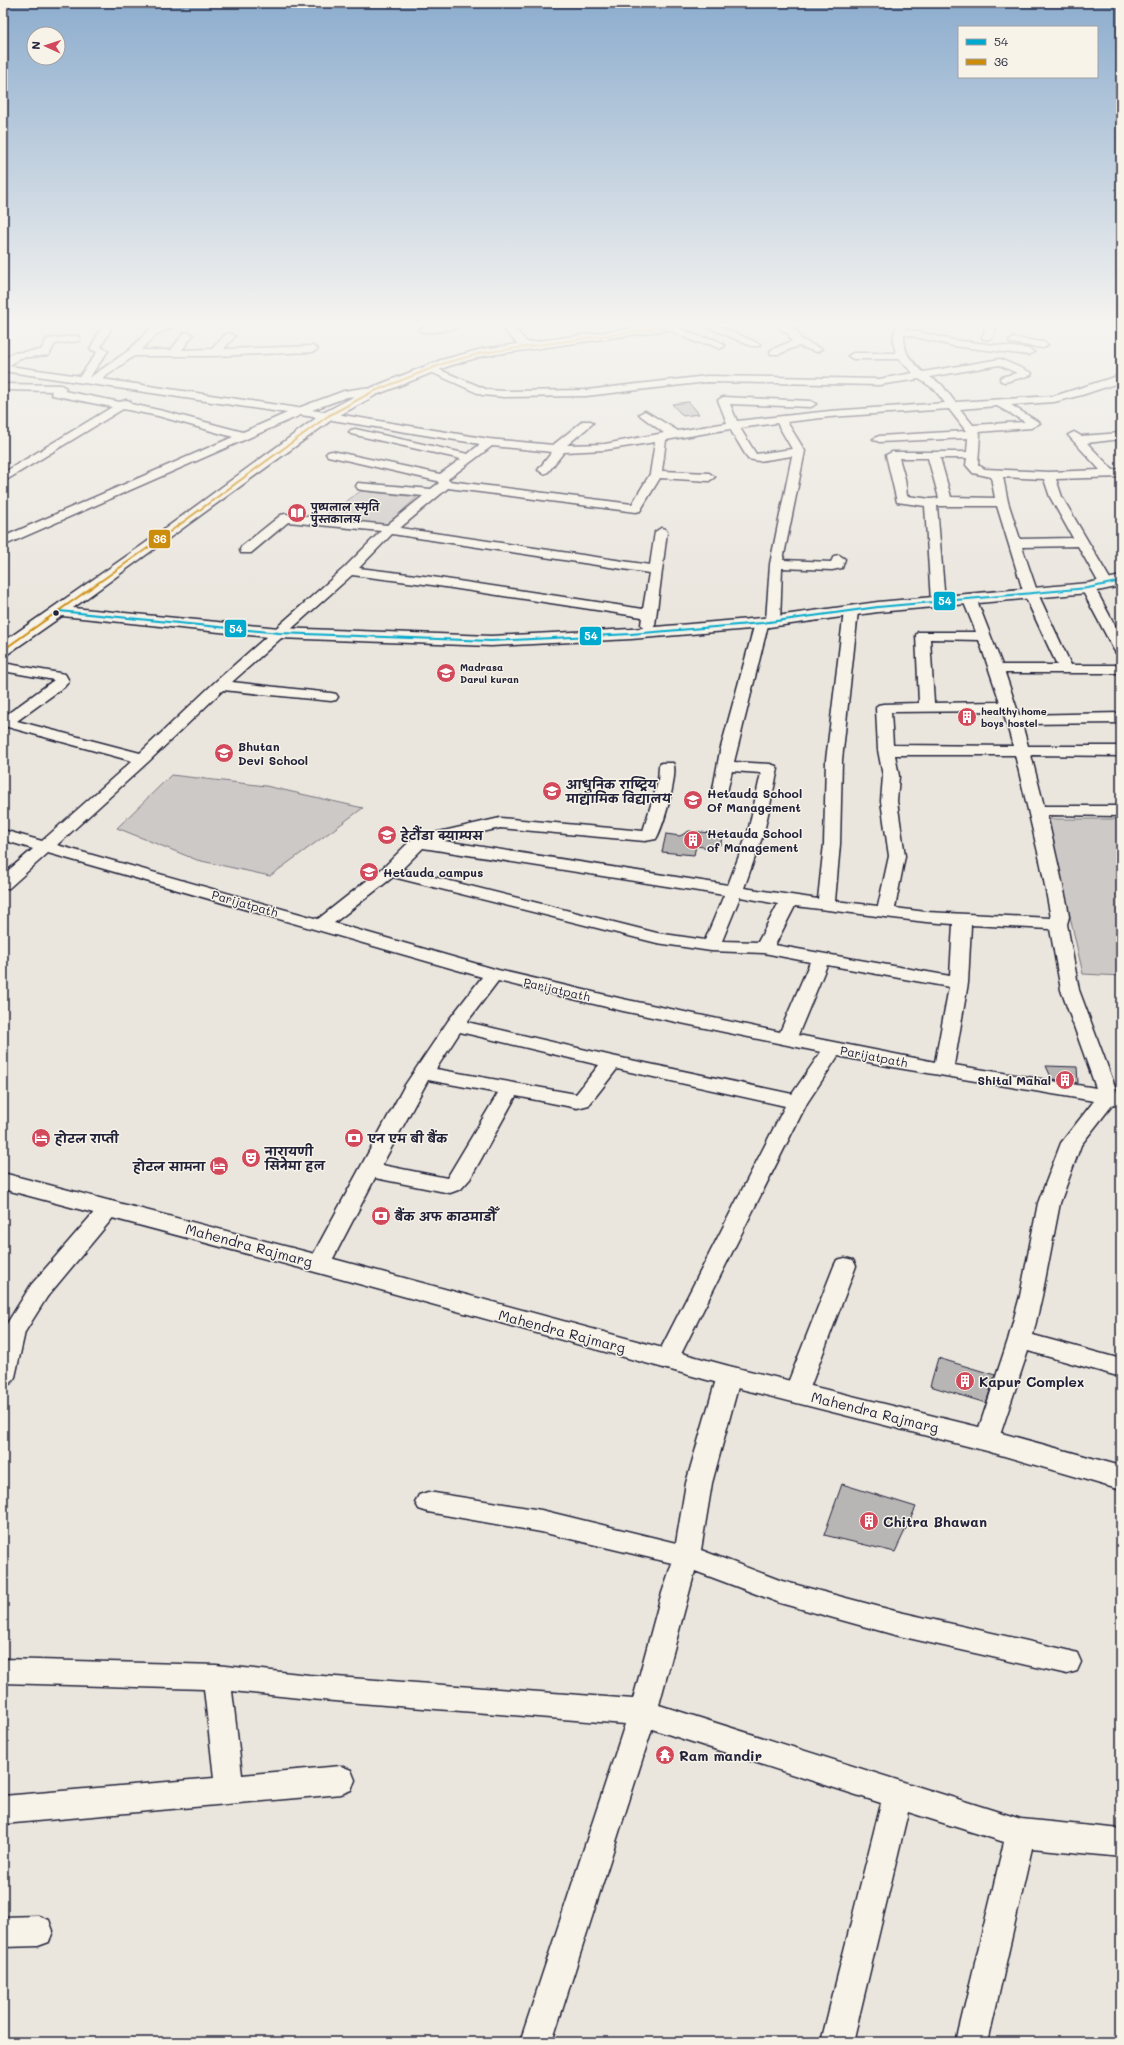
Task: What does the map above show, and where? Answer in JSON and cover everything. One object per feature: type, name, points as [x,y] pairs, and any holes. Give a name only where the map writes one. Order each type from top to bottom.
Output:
[{"type":"main road","points":[[3,650],[149,547],[321,420]]},
{"type":"main road","points":[[59,611],[279,633],[491,641],[648,633],[768,622],[969,598],[1031,594],[1088,588],[1114,583]]},
{"type":"main road","name":"Mahendra Rajmarg","points":[[3,1182],[110,1208],[319,1264],[667,1360],[987,1440],[1121,1478]]},
{"type":"street","points":[[3,478],[98,420]]},
{"type":"street","points":[[189,420],[244,436]]},
{"type":"street","points":[[3,542],[279,420]]},
{"type":"street","points":[[356,420],[489,442],[555,449],[605,447],[661,438],[676,434],[769,420]]},
{"type":"street","points":[[654,420],[668,431],[676,434]]},
{"type":"street","points":[[731,420],[752,457],[759,458],[799,451]]},
{"type":"street","points":[[721,789],[725,766],[768,622],[776,564],[799,451],[781,420]]},
{"type":"street","points":[[964,420],[972,432],[972,465],[977,471],[996,474],[1049,476],[1115,474]]},
{"type":"street","points":[[879,439],[972,432],[1031,425],[1034,423],[1030,420]]},
{"type":"street","points":[[555,449],[587,423]]},
{"type":"street","points":[[316,424],[470,458]]},
{"type":"street","points":[[387,440],[403,428]]},
{"type":"street","points":[[1115,474],[1076,438],[1121,436]]},
{"type":"street","points":[[332,454],[444,481],[636,508],[656,474],[661,438]]},
{"type":"street","points":[[3,884],[143,759],[220,684],[279,633],[349,570],[389,531],[489,442]]},
{"type":"street","points":[[544,470],[558,452],[555,449]]},
{"type":"street","points":[[973,455],[892,455],[899,479],[901,499],[931,503],[946,501],[1002,502]]},
{"type":"street","points":[[933,456],[946,501]]},
{"type":"street","points":[[656,474],[709,477]]},
{"type":"street","points":[[996,474],[1002,502],[1031,594],[1066,669]]},
{"type":"street","points":[[1049,476],[1056,497],[1083,542],[1114,583]]},
{"type":"street","points":[[362,486],[433,493]]},
{"type":"street","points":[[931,503],[938,602]]},
{"type":"street","points":[[246,550],[285,518],[384,528],[389,531],[655,570]]},
{"type":"street","points":[[648,633],[649,614],[661,532]]},
{"type":"street","points":[[1015,543],[1083,542]]},
{"type":"street","points":[[776,564],[832,566],[837,565],[839,559]]},
{"type":"street","points":[[349,570],[440,582],[649,614]]},
{"type":"street","points":[[1088,588],[1121,650]]},
{"type":"street","points":[[969,598],[997,669],[1039,812],[1058,904],[1060,916],[1058,924],[1070,990],[1117,1097],[1071,1143],[1068,1150],[1049,1203],[1031,1296],[1020,1340],[987,1440]]},
{"type":"street","points":[[826,905],[832,844],[834,760],[851,611]]},
{"type":"street","points":[[1107,623],[1121,623]]},
{"type":"street","points":[[927,706],[923,635],[985,636]]},
{"type":"street","points":[[3,667],[60,677],[62,681],[60,684],[11,718],[9,723],[143,759]]},
{"type":"street","points":[[997,669],[1121,669]]},
{"type":"street","points":[[220,684],[331,697]]},
{"type":"street","points":[[885,912],[896,867],[897,856],[889,801],[891,776],[886,750],[883,708],[927,706],[1011,713],[1121,718]]},
{"type":"street","points":[[886,750],[1121,751]]},
{"type":"street","points":[[320,926],[390,871],[419,842],[500,823],[645,836],[650,835],[666,782],[667,766]]},
{"type":"street","points":[[711,946],[736,892],[756,832],[770,769],[725,766]]},
{"type":"street","points":[[1039,812],[1049,810],[1121,810]]},
{"type":"street","name":"Parijatpath","points":[[3,835],[493,974],[623,1005],[898,1062],[1117,1097]]},
{"type":"street","points":[[419,842],[614,874],[826,905],[962,920],[1058,924]]},
{"type":"street","points":[[390,871],[657,938],[711,946],[764,948],[959,983]]},
{"type":"street","points":[[764,948],[789,900]]},
{"type":"street","points":[[944,1069],[959,983],[962,920]]},
{"type":"street","points":[[787,1038],[820,959]]},
{"type":"street","points":[[319,1264],[369,1170],[423,1074],[455,1025],[493,974]]},
{"type":"street","points":[[455,1025],[612,1062],[797,1102]]},
{"type":"street","points":[[667,1360],[797,1102],[833,1048]]},
{"type":"street","points":[[423,1074],[511,1088],[577,1101],[582,1100],[612,1062]]},
{"type":"street","points":[[369,1170],[450,1186],[454,1184],[459,1179],[511,1088]]},
{"type":"street","points":[[3,1377],[14,1331],[39,1291],[110,1208]]},
{"type":"street","points":[[796,1393],[845,1266]]},
{"type":"street","points":[[1020,1340],[1121,1368]]},
{"type":"street","points":[[536,2042],[643,1713],[673,1599],[687,1556],[700,1483],[729,1376]]},
{"type":"street","points":[[428,1502],[540,1521],[687,1556],[780,1592],[895,1623],[1066,1662]]},
{"type":"street","points":[[3,1671],[216,1677],[309,1687],[643,1713],[898,1795],[1022,1833],[1121,1843]]},
{"type":"street","points":[[216,1677],[230,1791]]},
{"type":"street","points":[[3,1810],[341,1780]]},
{"type":"street","points":[[837,2042],[898,1795]]},
{"type":"street","points":[[972,2042],[1022,1833]]},
{"type":"street","points":[[3,1932],[38,1931]]},
{"type":"shaded area","points":[[361,491],[417,497],[384,528],[319,520]]},
{"type":"shaded area","points":[[171,775],[266,786],[363,808],[270,876],[197,860],[117,828]]},
{"type":"shaded area","points":[[1048,819],[1121,819],[1121,976],[1083,974]]},
{"type":"building","name":"Hetauda School of Management","points":[[689,831],[722,834],[721,844],[711,848],[696,846],[694,855],[662,852],[666,834],[680,836]]},
{"type":"building","name":"Shital Mahal","points":[[1046,1066],[1077,1067],[1078,1083],[1052,1079]]},
{"type":"building","name":"Kapur Complex","points":[[938,1358],[995,1375],[986,1403],[930,1386]]},
{"type":"building","name":"Chitra Bhawan","points":[[842,1484],[916,1507],[895,1552],[824,1535]]},
{"type":"transit line","name":"36","points":[[3,650],[149,547],[322,420]]},
{"type":"transit line","name":"54","points":[[59,611],[279,633],[491,641],[631,634],[762,623],[878,607],[1088,588],[1121,581]]},
{"type":"place","name":"पुष्पलाल स्मृति पुस्तकालय","points":[[297,513]]},
{"type":"place","name":"Madrasa Darul kuran","points":[[446,673]]},
{"type":"place","name":"healthy home boys hostel","points":[[967,717]]},
{"type":"place","name":"Bhutan Devi School","points":[[224,753]]},
{"type":"place","name":"आधुनिक राष्ट्रिय माद्यामिक विद्यालय","points":[[552,791]]},
{"type":"place","name":"Hetauda School Of Management","points":[[693,800]]},
{"type":"place","name":"हेटौंडा क्याम्पस","points":[[387,835]]},
{"type":"place","name":"Hetauda School of Management","points":[[693,840]]},
{"type":"place","name":"Hetauda campus","points":[[369,872]]},
{"type":"place","name":"Shital Mahal","points":[[1065,1080]]},
{"type":"place","name":"होटल राप्ती","points":[[41,1138]]},
{"type":"place","name":"एन एम बी बैंक","points":[[354,1138]]},
{"type":"place","name":"नारायणी सिनेमा हल","points":[[251,1158]]},
{"type":"place","name":"होटल सामना","points":[[219,1166]]},
{"type":"place","name":"बैंक अफ काठमाडौँ","points":[[381,1216]]},
{"type":"place","name":"Kapur Complex","points":[[965,1381]]},
{"type":"place","name":"Chitra Bhawan","points":[[869,1521]]},
{"type":"place","name":"Ram mandir","points":[[665,1755]]}]
